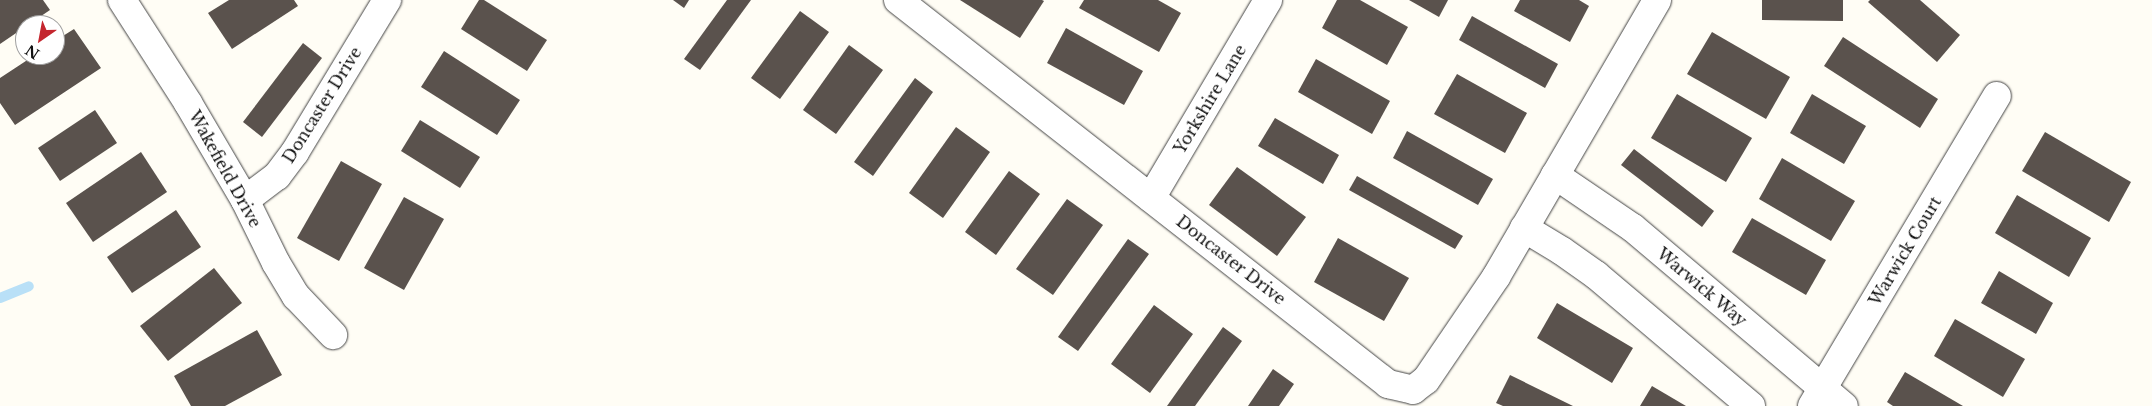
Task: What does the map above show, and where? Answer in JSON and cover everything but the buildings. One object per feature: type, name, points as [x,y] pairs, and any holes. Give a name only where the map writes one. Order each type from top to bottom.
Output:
[{"type":"street","name":"Wakefield Drive","points":[[122,0],[188,103],[245,200],[276,263],[296,296],[333,335]]},
{"type":"street","name":"Doncaster Drive","points":[[245,200],[277,176],[295,152],[387,0]]},
{"type":"street","name":"Doncaster Drive","points":[[898,0],[1388,384],[1413,390],[1426,380],[1496,276],[1524,228]]},
{"type":"street","name":"Yorkshire Lane","points":[[1151,198],[1268,0]]},
{"type":"street","points":[[1657,0],[1524,228],[1562,251],[1596,275],[1751,406]]},
{"type":"street","name":"Warwick Court","points":[[1817,398],[1997,96]]},
{"type":"street","name":"Warwick Way","points":[[1555,175],[1633,228],[1817,398],[1844,406]]},
{"type":"waterway","points":[[0,298],[29,286]]}]
